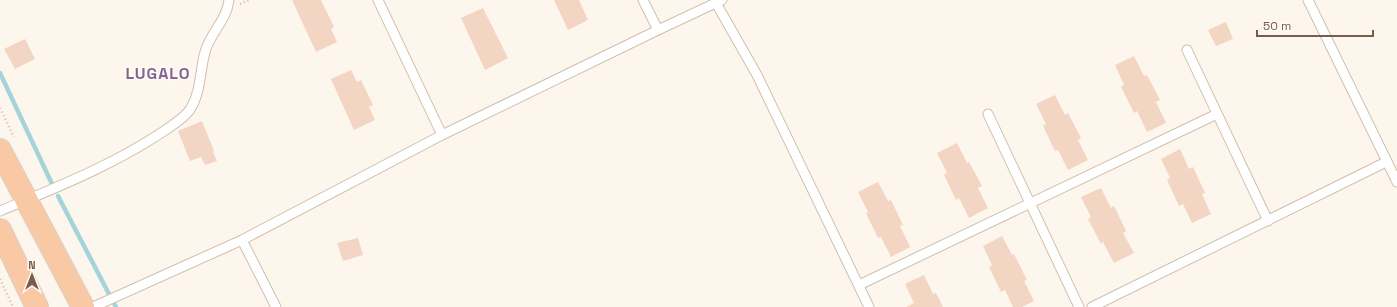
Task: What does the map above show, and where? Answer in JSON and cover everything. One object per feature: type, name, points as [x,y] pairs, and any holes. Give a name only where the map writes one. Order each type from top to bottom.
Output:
[{"type":"highway","points":[[0,150],[25,200],[83,307]]},
{"type":"highway","points":[[0,230],[37,307]]},
{"type":"lane","points":[[0,211],[87,174],[145,144],[175,124],[191,109],[198,90],[205,51],[228,9],[229,0]]},
{"type":"lane","points":[[378,0],[442,135]]},
{"type":"lane","points":[[643,0],[658,30]]},
{"type":"lane","points":[[1308,0],[1397,182]]},
{"type":"lane","points":[[93,307],[242,240],[442,135],[719,2],[757,75],[869,307]]},
{"type":"lane","points":[[1187,50],[1268,221]]},
{"type":"lane","points":[[988,114],[1079,307]]},
{"type":"lane","points":[[858,285],[1217,114]]},
{"type":"lane","points":[[1092,307],[1386,162]]},
{"type":"lane","points":[[242,240],[276,307]]},
{"type":"path","points":[[0,279],[13,307]]},
{"type":"building","points":[[292,0],[321,0],[334,27],[331,29],[337,42],[316,52]]},
{"type":"building","points":[[554,0],[579,0],[588,20],[568,30]]},
{"type":"building","points":[[483,8],[508,58],[485,70],[461,18]]},
{"type":"building","points":[[1226,22],[1233,39],[1216,46],[1208,30]]},
{"type":"building","points":[[25,39],[35,59],[15,69],[4,49]]},
{"type":"building","points":[[1134,56],[1144,76],[1147,75],[1160,100],[1156,102],[1166,123],[1147,132],[1137,111],[1134,113],[1121,87],[1124,85],[1115,65]]},
{"type":"building","points":[[351,70],[357,82],[361,80],[373,105],[369,107],[375,120],[354,130],[331,79]]},
{"type":"building","points":[[1055,95],[1065,115],[1068,113],[1081,138],[1078,140],[1088,160],[1068,170],[1058,150],[1055,151],[1043,126],[1046,124],[1036,104]]},
{"type":"building","points":[[202,121],[217,161],[205,165],[201,157],[190,161],[178,131]]},
{"type":"building","points":[[957,143],[967,163],[969,162],[982,186],[978,188],[988,208],[969,218],[959,198],[956,200],[944,175],[947,173],[937,153]]},
{"type":"building","points":[[1180,149],[1189,169],[1193,167],[1205,193],[1202,194],[1211,214],[1192,223],[1183,204],[1179,206],[1167,180],[1170,178],[1161,159]]},
{"type":"building","points":[[878,182],[888,201],[891,200],[903,225],[900,226],[910,247],[891,257],[881,237],[878,238],[858,192]]},
{"type":"building","points":[[1101,188],[1111,208],[1114,206],[1126,231],[1123,233],[1134,253],[1114,263],[1103,242],[1101,244],[1088,219],[1091,217],[1081,197]]},
{"type":"building","points":[[1002,236],[1012,255],[1014,254],[1027,280],[1024,281],[1034,301],[1022,307],[1013,307],[1005,290],[1001,292],[989,267],[992,265],[983,246]]},
{"type":"building","points":[[358,238],[363,255],[343,261],[337,243]]},
{"type":"building","points":[[924,275],[933,294],[936,293],[943,307],[906,307],[914,303],[905,284]]},
{"type":"waterway","points":[[0,73],[52,184]]},
{"type":"waterway","points":[[58,196],[110,296]]},
{"type":"waterway","points":[[114,303],[116,307]]},
{"type":"district","name":"LUGALO","points":[[158,73]]}]
